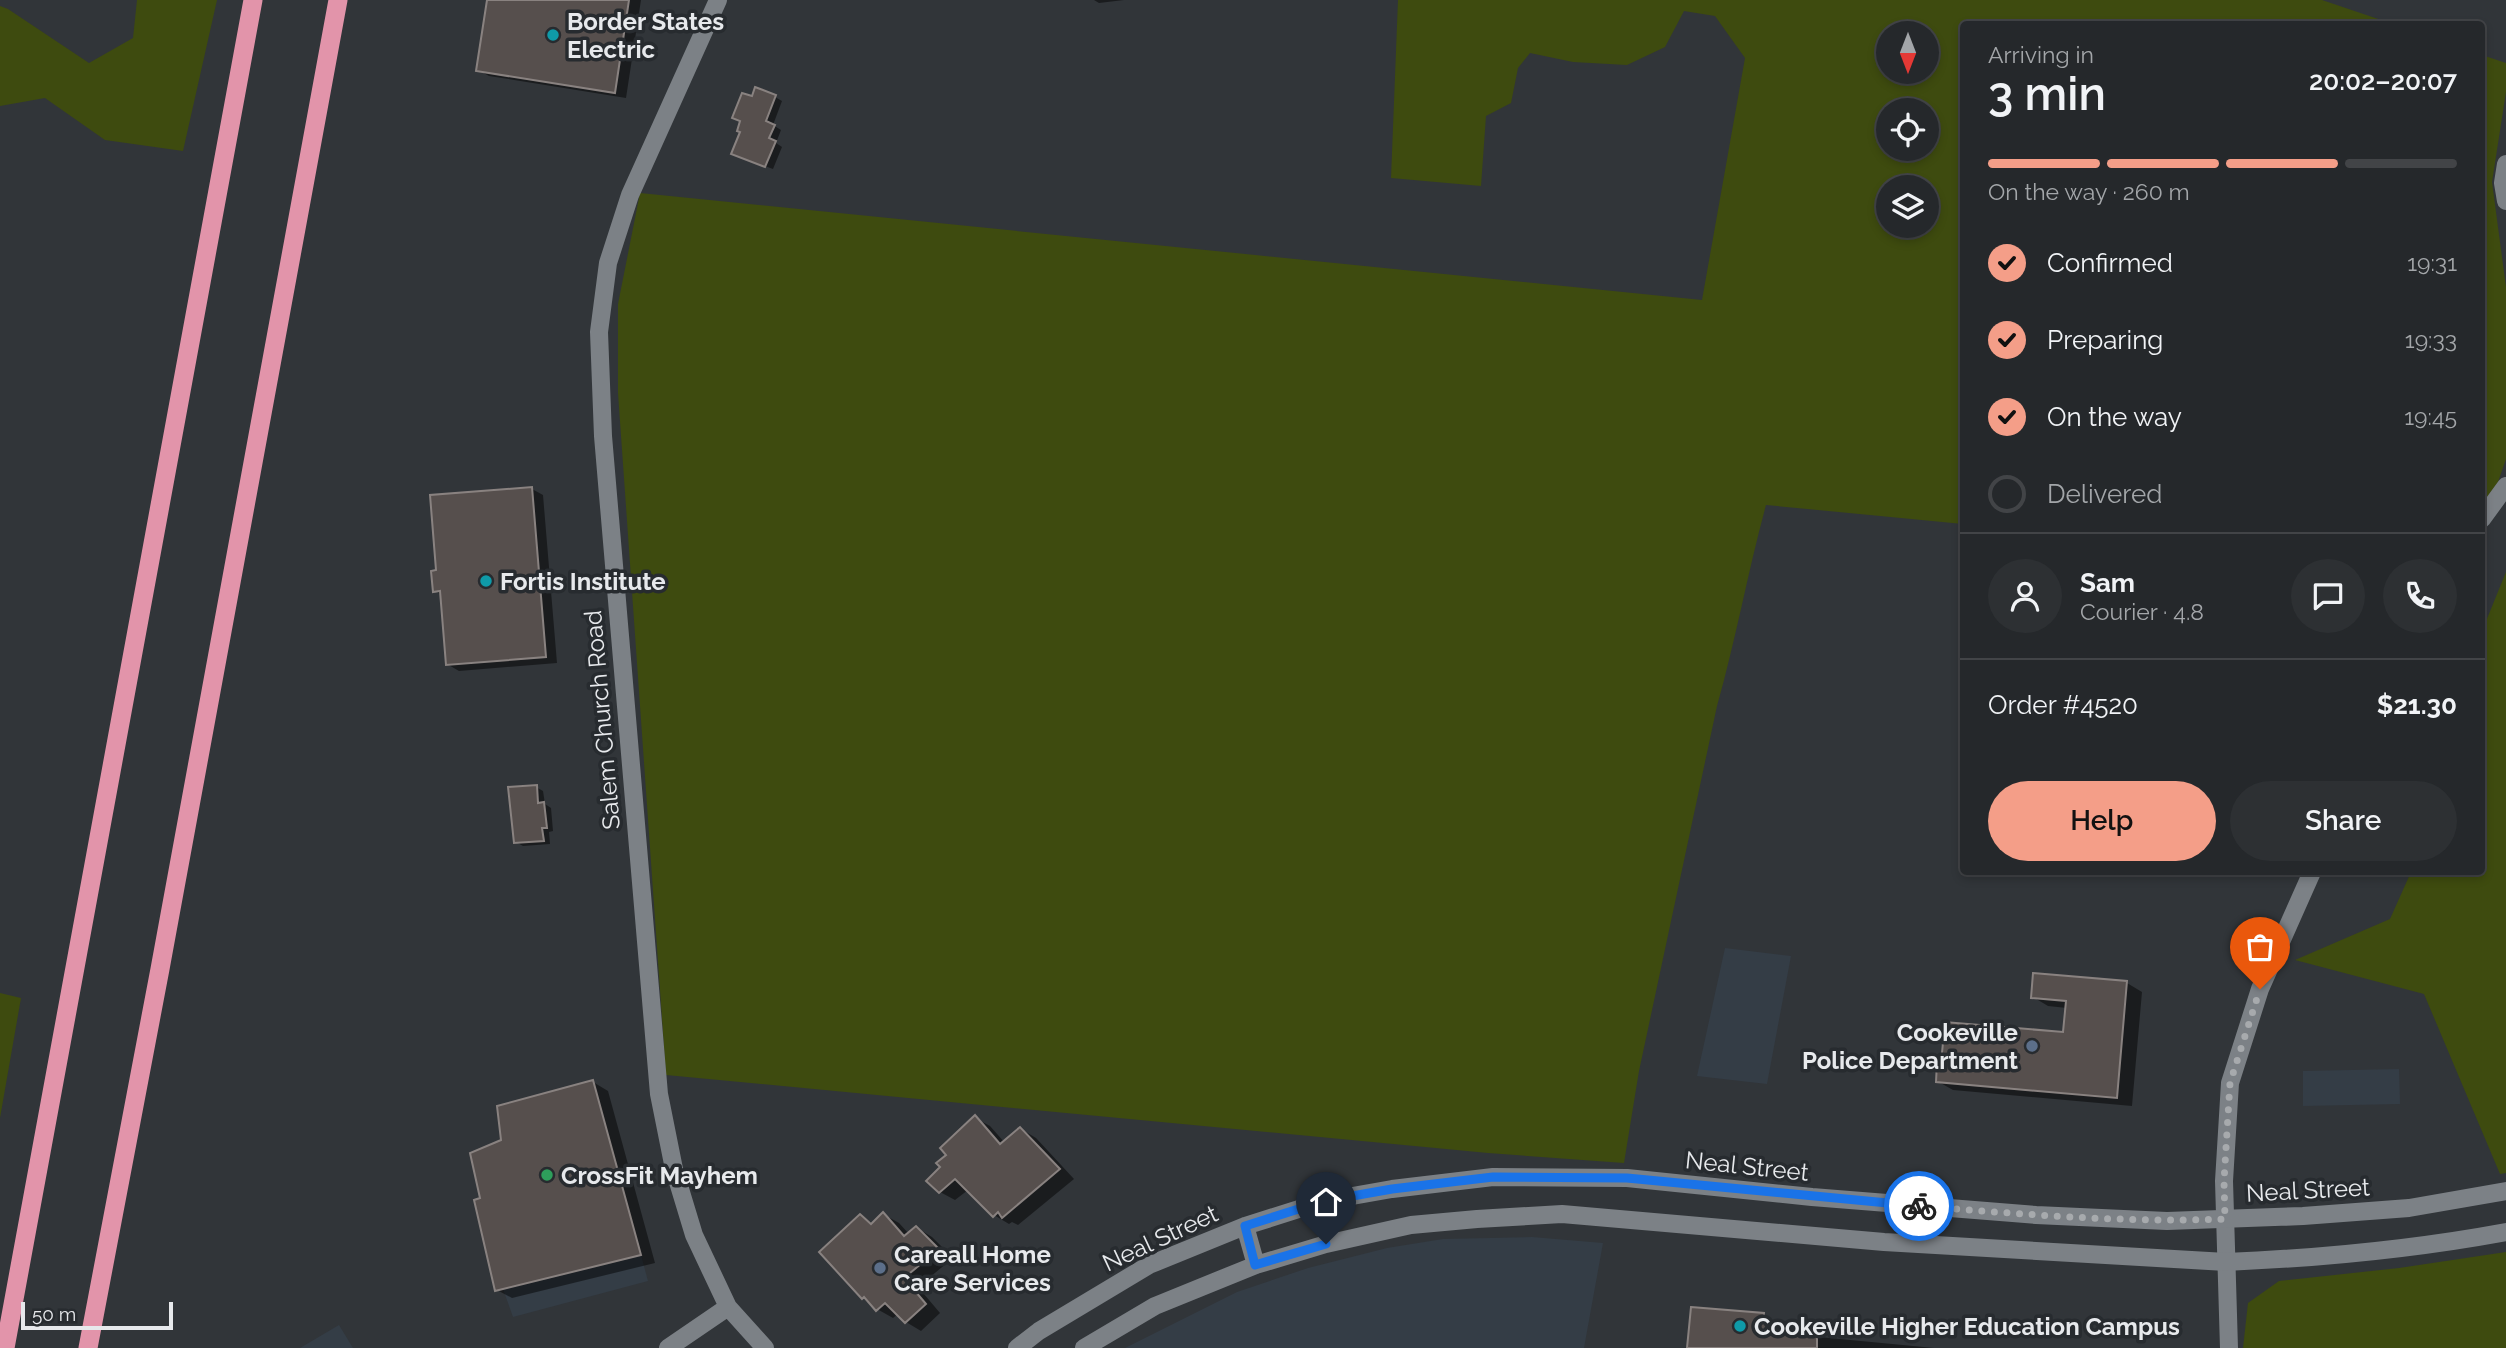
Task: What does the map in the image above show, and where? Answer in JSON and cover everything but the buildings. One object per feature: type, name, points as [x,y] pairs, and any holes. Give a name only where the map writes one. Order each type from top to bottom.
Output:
[{"type":"highway","points":[[5,1348],[253,0]]},
{"type":"highway","points":[[88,1348],[338,0]]},
{"type":"main road","name":"Salem Church Road","points":[[719,0],[629,195],[608,263],[599,332],[604,450],[659,1094],[674,1170],[694,1235],[729,1307],[765,1348]]},
{"type":"main road","points":[[2506,164],[2503,183],[2506,201]]},
{"type":"main road","points":[[2485,515],[2506,486]]},
{"type":"main road","points":[[2229,1348],[2224,1181],[2230,1083],[2260,989],[2311,875]]},
{"type":"main road","name":"Neal Street","points":[[1017,1348],[1039,1331],[1149,1265],[1245,1226],[1324,1201],[1392,1189],[1493,1177],[1627,1178],[1812,1197],[2036,1215],[2167,1221],[2409,1208],[2506,1191]]},
{"type":"main road","points":[[1084,1348],[1155,1306],[1255,1265],[1326,1244],[1411,1225],[1476,1219],[1562,1214],[1884,1242],[2226,1262],[2275,1260],[2447,1243],[2506,1231]]},
{"type":"main road","points":[[1245,1226],[1255,1265]]},
{"type":"main road","points":[[668,1348],[729,1307]]},
{"type":"shaded area","points":[[1725,948],[1791,956],[1767,1084],[1697,1076]]},
{"type":"shaded area","points":[[2399,1069],[2400,1104],[2303,1106],[2303,1071]]},
{"type":"shaded area","points":[[1532,1237],[1603,1243],[1584,1348],[1125,1348],[1237,1292],[1308,1268],[1387,1248],[1443,1239]]},
{"type":"shaded area","points":[[641,1255],[648,1281],[513,1317],[503,1289]]},
{"type":"shaded area","points":[[339,1325],[353,1348],[300,1348]]},
{"type":"green space","points":[[137,0],[217,0],[183,151],[105,140],[45,98],[0,106],[0,6],[89,63],[133,38]]},
{"type":"green space","points":[[1398,0],[2322,0],[2384,21],[1960,21],[1960,524],[1766,505],[1717,706],[1639,1071],[1624,1163],[1488,1153],[666,1075],[618,393],[618,304],[640,193],[1702,300],[1745,58],[1715,16],[1684,11],[1665,47],[1627,65],[1573,62],[1530,53],[1518,68],[1511,103],[1486,116],[1481,186],[1391,178]]},
{"type":"green space","points":[[2485,56],[2506,63],[2506,92],[2492,182],[2506,287],[2506,459],[2498,482],[2485,500]]},
{"type":"green space","points":[[2506,572],[2506,1173],[2500,1174],[2424,994],[2295,960],[2390,919],[2410,875],[2485,875],[2485,624]]},
{"type":"green space","points":[[0,993],[21,998],[0,1118]]},
{"type":"green space","points":[[2506,1252],[2506,1348],[2243,1348],[2248,1303],[2279,1281],[2399,1268]]},
{"type":"way so far","points":[[1919,1206],[2115,1219],[2225,1219],[2224,1181],[2230,1083],[2260,989]]},
{"type":"place","name":"Border States Electric","points":[[553,35]]},
{"type":"place","name":"Fortis Institute","points":[[486,581]]},
{"type":"place","name":"Cookeville Police Department","points":[[2032,1046]]},
{"type":"place","name":"CrossFit Mayhem","points":[[547,1175]]},
{"type":"place","name":"Careall Home Care Services","points":[[880,1268]]},
{"type":"place","name":"Cookeville Higher Education Campus","points":[[1740,1326]]},
{"type":"route","points":[[1326,1244],[1255,1265],[1245,1226],[1324,1201],[1392,1189],[1493,1177],[1627,1178],[1919,1206]]}]
